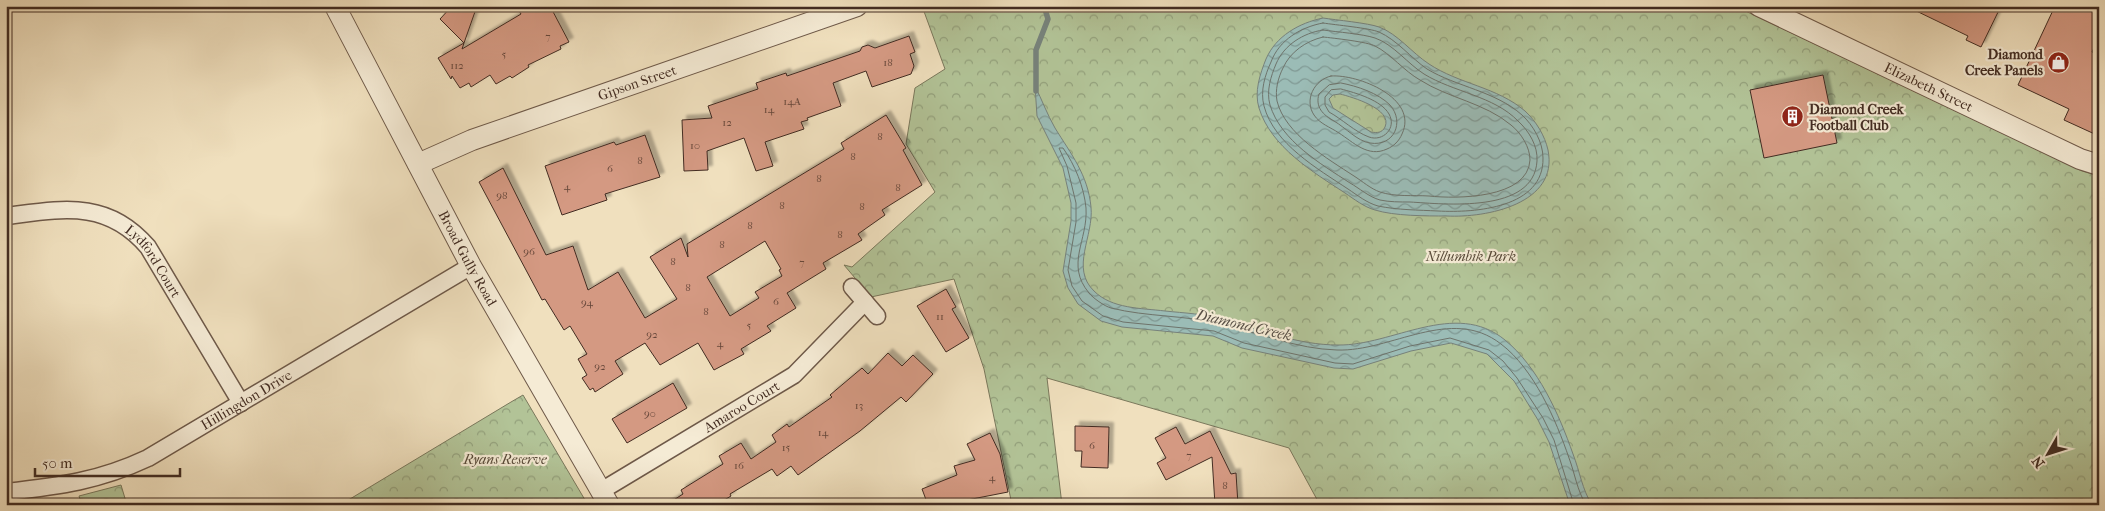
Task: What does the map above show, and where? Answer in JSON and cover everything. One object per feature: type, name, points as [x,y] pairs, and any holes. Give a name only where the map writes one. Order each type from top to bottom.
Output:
[{"type":"street","name":"Broad Gully Road","points":[[335,6],[470,266],[605,498]]},
{"type":"street","name":"Gipson Street","points":[[418,164],[472,140],[857,6]]},
{"type":"street","name":"Elizabeth Street","points":[[1759,6],[2080,159],[2099,165]]},
{"type":"street","name":"Lydford Court","points":[[6,216],[62,210],[90,210],[103,214],[128,227],[148,247],[242,403]]},
{"type":"street","name":"Hillingdon Drive","points":[[6,492],[83,482],[116,473],[148,458],[470,266]]},
{"type":"street","points":[[852,287],[877,316]]},
{"type":"street","name":"Amaroo Court","points":[[605,498],[794,376],[865,302]]},
{"type":"green space","name":"Nillumbik Park","points":[[922,6],[1735,6],[2082,171],[2099,176],[2099,505],[1320,505],[1289,448],[1047,378],[1062,505],[1012,505],[984,369],[954,279],[871,297],[844,265],[852,267],[935,192],[906,144],[915,88],[945,69]]},
{"type":"green space","name":"Ryans Reserve","points":[[523,395],[588,505],[340,505],[511,402]]},
{"type":"green space","points":[[121,485],[127,505],[82,505],[79,496]]},
{"type":"water","points":[[1323,18],[1379,27],[1392,34],[1423,60],[1441,71],[1502,96],[1514,103],[1533,119],[1547,145],[1548,168],[1542,183],[1531,195],[1516,204],[1499,210],[1463,216],[1410,215],[1383,212],[1367,207],[1307,167],[1273,135],[1259,108],[1257,89],[1270,51],[1289,32],[1314,20]],"holes":[[[1340,94],[1362,101],[1377,109],[1386,121],[1384,129],[1379,132],[1371,132],[1333,108],[1329,99],[1333,95]]]},
{"type":"water","points":[[1035,86],[1052,123],[1083,175],[1091,207],[1091,218],[1083,262],[1084,272],[1087,282],[1101,297],[1127,307],[1209,316],[1294,340],[1323,344],[1359,343],[1444,324],[1465,324],[1486,328],[1505,340],[1517,351],[1546,392],[1561,423],[1583,487],[1592,505],[1570,505],[1549,442],[1538,420],[1514,381],[1487,354],[1451,343],[1411,351],[1353,369],[1334,368],[1242,348],[1213,336],[1122,327],[1101,321],[1078,304],[1068,288],[1063,271],[1071,221],[1071,203],[1063,168],[1037,116]]},
{"type":"building","points":[[452,6],[477,6],[464,43],[440,19]]},
{"type":"building","points":[[516,6],[550,6],[569,42],[560,46],[561,49],[528,65],[529,67],[512,78],[510,76],[496,84],[490,75],[471,87],[469,83],[460,88],[452,76],[451,79],[438,58],[464,43],[462,49],[521,14]]},
{"type":"building","points":[[1906,6],[2001,6],[1981,47],[1966,40],[1968,36]]},
{"type":"building","name":"Diamond Creek Panels","points":[[2055,6],[2099,6],[2099,38],[2092,52],[2099,55],[2099,136],[2064,120],[2069,109],[2018,85]]},
{"type":"building","points":[[909,36],[915,52],[910,54],[914,66],[911,74],[872,87],[866,71],[833,83],[841,106],[807,118],[808,120],[801,122],[804,129],[765,142],[773,166],[756,171],[744,138],[707,151],[708,170],[684,171],[682,120],[712,118],[708,106],[758,89],[756,83],[786,73],[787,76],[860,51],[862,47],[868,45],[875,48]]},
{"type":"building","name":"Diamond Creek Football Club","points":[[1823,75],[1837,143],[1764,158],[1750,90]]},
{"type":"building","points":[[886,115],[906,148],[903,150],[922,185],[882,210],[885,215],[858,234],[862,240],[823,263],[826,269],[787,293],[796,308],[767,326],[771,331],[741,349],[744,354],[714,370],[698,343],[660,365],[645,343],[615,361],[623,374],[595,392],[593,388],[590,390],[582,378],[587,375],[578,359],[587,354],[570,326],[564,330],[545,299],[542,300],[479,182],[503,168],[546,255],[573,246],[588,290],[618,272],[645,318],[677,299],[650,257],[681,238],[688,257],[687,244],[844,149],[841,143]],"holes":[[[765,241],[781,269],[779,270],[782,276],[755,292],[759,298],[730,316],[707,277]]]},
{"type":"building","points":[[645,135],[660,177],[605,194],[607,200],[562,215],[545,166],[614,142],[616,145]]},
{"type":"building","points":[[946,289],[956,307],[952,309],[969,338],[946,352],[917,306]]},
{"type":"building","points":[[888,353],[902,366],[913,355],[933,374],[906,402],[901,397],[860,431],[798,475],[791,466],[777,476],[772,469],[730,494],[731,496],[716,505],[666,505],[683,494],[681,490],[723,464],[719,456],[741,443],[751,459],[776,442],[772,435],[787,424],[789,427],[832,397],[830,395],[862,368],[868,374]]},
{"type":"building","points":[[673,383],[687,408],[627,443],[612,419]]},
{"type":"building","points":[[1075,426],[1109,427],[1108,468],[1081,467],[1082,451],[1075,451]]},
{"type":"building","points":[[1176,427],[1185,444],[1210,431],[1231,474],[1236,473],[1238,505],[1215,505],[1212,457],[1166,480],[1157,463],[1166,458],[1155,438]]},
{"type":"building","points":[[990,433],[1000,454],[1008,492],[962,501],[963,505],[928,505],[922,489],[957,475],[954,466],[975,460],[967,444]]},
{"type":"waterway","name":"Diamond Creek","points":[[1036,91],[1036,50],[1048,19],[1044,6]]},
{"type":"place","name":"Diamond Creek Panels","points":[[2059,62]]},
{"type":"place","name":"Diamond Creek Football Club","points":[[1793,117]]}]
